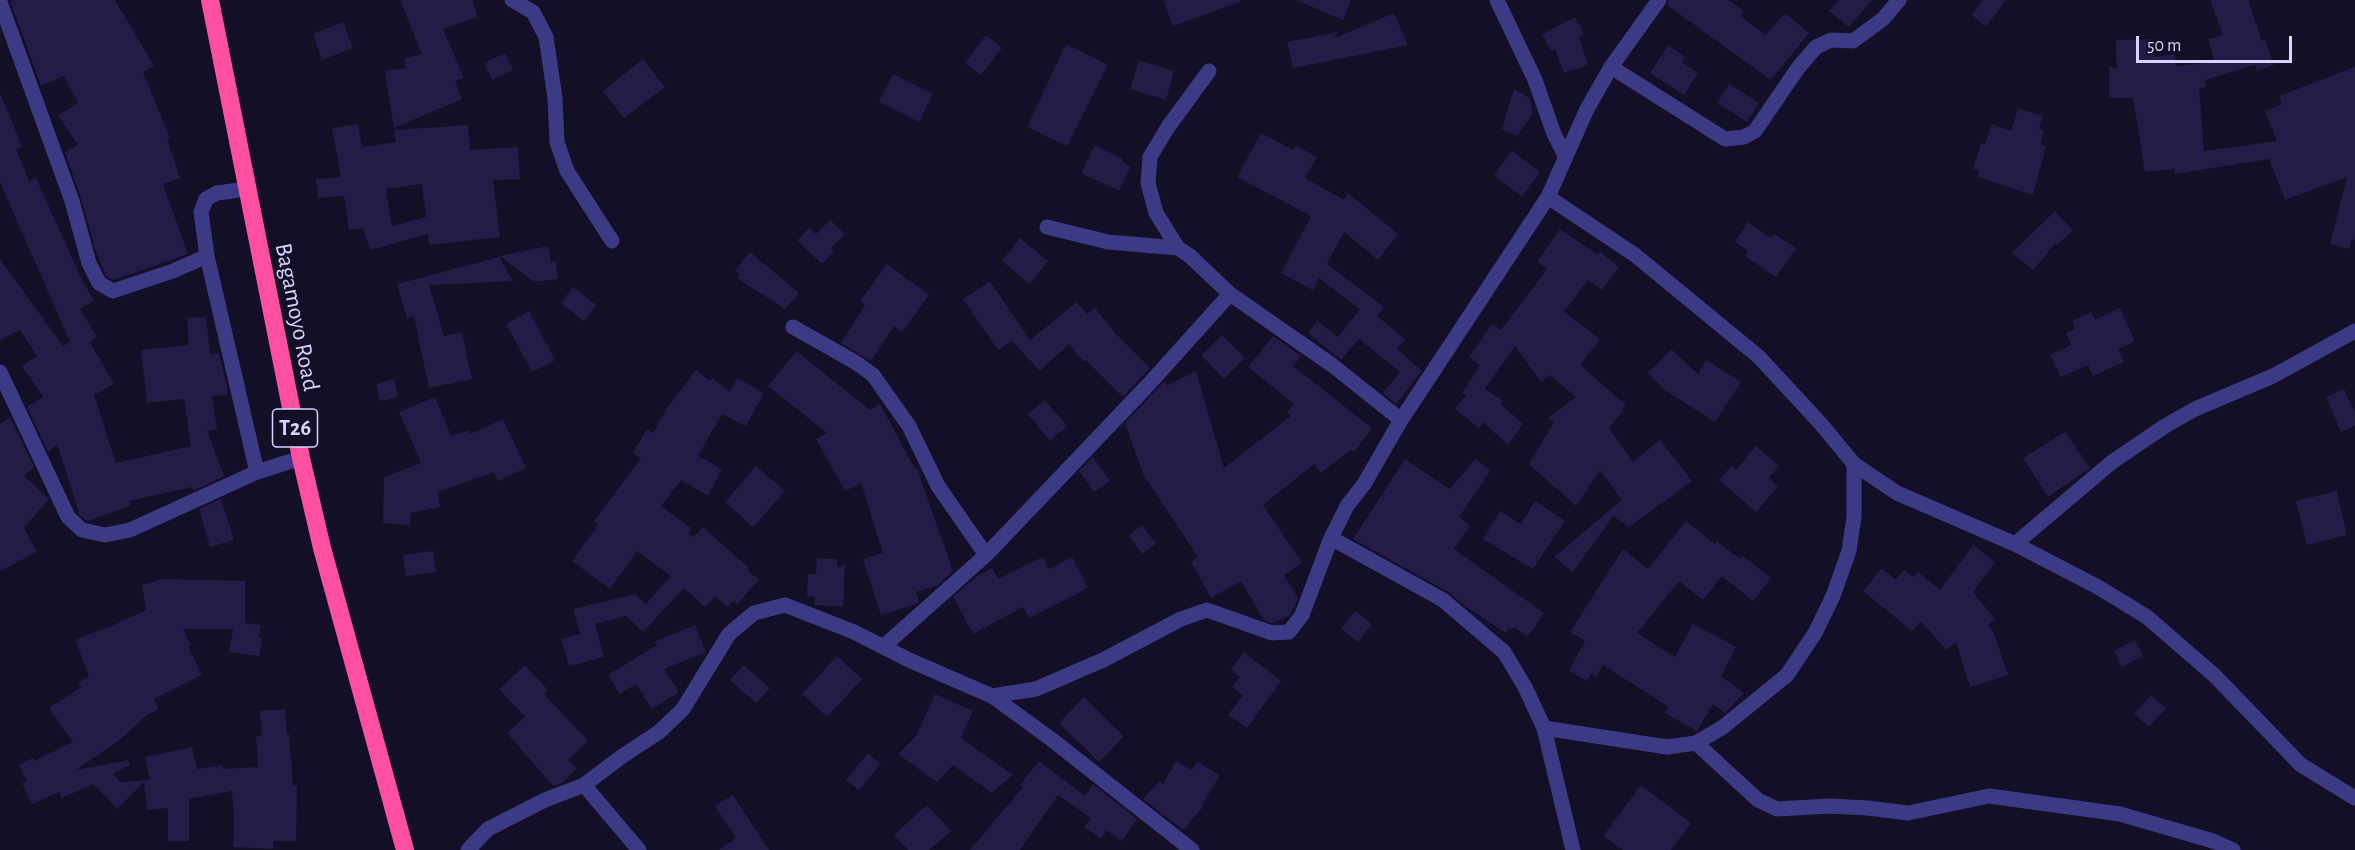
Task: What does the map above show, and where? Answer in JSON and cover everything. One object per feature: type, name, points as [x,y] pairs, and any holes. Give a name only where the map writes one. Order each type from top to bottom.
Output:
[{"type":"highway","name":"Bagamoyo Road","points":[[210,0],[301,458],[322,548],[405,850]]},
{"type":"street","points":[[512,0],[533,12],[546,37],[555,98],[557,142],[567,171],[612,241]]},
{"type":"street","points":[[1497,0],[1534,80],[1554,134],[1566,158]]},
{"type":"street","points":[[992,696],[1036,689],[1103,660],[1181,619],[1207,610],[1272,633],[1289,632],[1302,615],[1331,538],[1347,506],[1364,484],[1401,420],[1548,197],[1587,109],[1611,67],[1659,0]]},
{"type":"street","points":[[1611,67],[1725,139],[1744,137],[1755,131],[1798,68],[1816,47],[1831,40],[1853,41],[1883,19],[1899,0]]},
{"type":"street","points":[[0,2],[72,201],[89,263],[99,284],[113,291],[172,271],[207,256]]},
{"type":"street","points":[[1209,71],[1168,127],[1150,157],[1148,183],[1156,213],[1178,248],[1190,256],[1230,294],[1332,365],[1401,420]]},
{"type":"street","points":[[247,189],[217,193],[206,199],[201,212],[207,256],[257,472]]},
{"type":"street","points":[[1548,197],[1635,255],[1759,357],[1821,424],[1854,464],[1897,493],[2015,544],[2098,587],[2147,617],[2214,675],[2301,765],[2355,798]]},
{"type":"street","points":[[1047,227],[1108,242],[1178,248]]},
{"type":"street","points":[[884,646],[986,555],[1149,384],[1230,294]]},
{"type":"street","points":[[793,327],[855,362],[873,375],[909,426],[938,486],[986,555]]},
{"type":"street","points":[[2015,544],[2112,462],[2165,426],[2195,409],[2273,376],[2355,331]]},
{"type":"street","points":[[0,372],[68,517],[82,530],[105,535],[130,530],[257,472],[301,458]]},
{"type":"street","points":[[1544,728],[1667,747],[1696,743],[1723,727],[1787,675],[1815,633],[1833,596],[1849,550],[1854,517],[1854,464]]},
{"type":"street","points":[[1331,538],[1443,600],[1504,652],[1525,687],[1544,728],[1573,850]]},
{"type":"street","points":[[468,850],[488,829],[545,800],[584,785],[659,732],[683,709],[729,634],[754,613],[785,605],[884,646],[909,660],[992,696],[1051,739],[1190,849]]},
{"type":"street","points":[[1696,743],[1758,800],[1777,809],[1830,806],[1908,813],[1989,796],[2120,814],[2213,841],[2233,850]]},
{"type":"street","points":[[584,785],[639,850]]},
{"type":"building","points":[[115,0],[154,66],[143,72],[170,138],[167,139],[180,178],[163,184],[188,254],[114,280],[106,276],[95,249],[65,152],[78,145],[58,116],[78,103],[64,76],[41,86],[10,1]]},
{"type":"building","points":[[400,0],[472,0],[478,17],[443,29],[464,78],[455,81],[462,99],[394,128],[385,71],[406,68],[404,59],[422,54]]},
{"type":"building","points":[[1163,0],[1240,0],[1240,2],[1173,26]]},
{"type":"building","points":[[1296,0],[1351,0],[1343,20]]},
{"type":"building","points":[[1669,0],[1728,0],[1744,11],[1740,16],[1766,35],[1785,13],[1809,33],[1771,80],[1667,5]]},
{"type":"building","points":[[1839,0],[1872,0],[1849,27],[1829,11]]},
{"type":"building","points":[[1983,0],[2006,0],[1986,27],[1972,15]]},
{"type":"building","points":[[2210,0],[2248,0],[2262,41],[2265,40],[2274,65],[2257,71],[2255,65],[2205,80],[2206,87],[2199,88],[2204,151],[2277,141],[2265,111],[2282,104],[2279,96],[2355,67],[2355,240],[2352,239],[2349,249],[2330,244],[2347,177],[2285,200],[2269,159],[2175,174],[2174,169],[2145,172],[2133,98],[2109,98],[2109,66],[2117,69],[2116,40],[2153,39],[2154,57],[2175,54],[2176,66],[2215,62],[2208,39],[2223,35]]},
{"type":"building","points":[[1394,13],[1408,45],[1293,68],[1287,42],[1338,32],[1335,38]]},
{"type":"building","points":[[1575,17],[1584,34],[1579,37],[1588,65],[1564,73],[1555,49],[1551,51],[1542,34]]},
{"type":"building","points":[[343,22],[353,48],[322,60],[313,34]]},
{"type":"building","points":[[986,35],[1002,48],[981,75],[965,63]]},
{"type":"building","points":[[1066,44],[1108,65],[1067,146],[1027,127]]},
{"type":"building","points":[[1668,45],[1685,57],[1682,62],[1698,73],[1684,95],[1650,73]]},
{"type":"building","points":[[505,53],[513,70],[492,80],[484,63]]},
{"type":"building","points":[[643,59],[665,87],[624,118],[603,91]]},
{"type":"building","points":[[1139,60],[1174,71],[1166,100],[1130,89]]},
{"type":"building","points":[[893,74],[933,94],[919,122],[879,102]]},
{"type":"building","points":[[1729,84],[1759,103],[1747,122],[1717,103]]},
{"type":"building","points":[[1514,89],[1530,98],[1533,114],[1517,136],[1502,129]]},
{"type":"building","points":[[0,93],[22,146],[16,149],[29,181],[36,178],[82,280],[94,300],[80,309],[97,337],[90,342],[114,384],[94,395],[116,463],[191,446],[184,399],[147,403],[141,350],[189,345],[187,318],[206,317],[210,354],[219,353],[227,387],[227,395],[212,396],[217,429],[207,431],[224,476],[193,491],[192,487],[129,501],[131,506],[87,521],[80,515],[57,444],[48,452],[27,407],[43,397],[22,366],[37,356],[20,330],[0,340],[0,259],[63,346],[70,342],[0,182]]},
{"type":"building","points":[[2018,108],[2043,116],[2039,129],[2044,130],[2040,145],[2046,146],[2033,195],[1978,177],[1979,171],[1973,169],[1981,143],[1985,144],[1991,124],[2011,131]]},
{"type":"building","points":[[358,124],[362,147],[396,142],[394,130],[468,125],[470,150],[518,147],[520,179],[493,180],[500,237],[429,245],[428,234],[370,250],[363,228],[349,230],[344,196],[318,198],[316,179],[341,177],[332,128]],"holes":[[[422,184],[426,217],[392,226],[386,189]]]},
{"type":"building","points":[[1261,133],[1293,150],[1296,146],[1317,157],[1305,178],[1344,200],[1348,193],[1398,234],[1378,260],[1344,232],[1327,264],[1384,307],[1377,316],[1405,339],[1397,349],[1422,371],[1396,404],[1383,393],[1400,372],[1359,339],[1341,360],[1308,333],[1317,321],[1338,337],[1360,309],[1319,278],[1313,290],[1281,273],[1311,216],[1237,177]]},
{"type":"building","points":[[1095,145],[1123,159],[1122,162],[1131,166],[1119,191],[1081,173]]},
{"type":"building","points":[[1512,151],[1540,172],[1522,197],[1494,175]]},
{"type":"building","points":[[2055,211],[2073,230],[2057,245],[2055,244],[2033,270],[2012,253]]},
{"type":"building","points":[[830,220],[845,234],[831,248],[834,251],[822,264],[797,241],[809,228],[816,234]]},
{"type":"building","points":[[1748,222],[1771,238],[1774,234],[1796,248],[1776,277],[1745,256],[1748,251],[1735,242]]},
{"type":"building","points":[[1560,229],[1598,255],[1600,252],[1619,267],[1602,290],[1588,280],[1564,312],[1600,339],[1580,365],[1626,405],[1609,428],[1633,462],[1660,440],[1692,481],[1629,527],[1613,516],[1573,572],[1554,557],[1622,500],[1600,470],[1576,506],[1529,464],[1554,422],[1548,418],[1576,397],[1550,375],[1541,382],[1515,346],[1485,389],[1503,401],[1501,404],[1523,424],[1508,445],[1483,422],[1479,428],[1455,409],[1466,395],[1462,393],[1480,365],[1469,357],[1492,324],[1501,330],[1547,269],[1537,262]]},
{"type":"building","points":[[1020,238],[1048,261],[1030,284],[1002,261]]},
{"type":"building","points":[[548,246],[551,262],[556,261],[558,279],[534,282],[500,256]]},
{"type":"building","points":[[750,252],[799,293],[785,309],[737,278],[740,275],[735,270]]},
{"type":"building","points":[[499,257],[513,281],[429,285],[444,336],[462,332],[472,379],[429,388],[414,316],[407,318],[397,284]]},
{"type":"building","points":[[887,264],[929,295],[902,332],[894,326],[871,361],[841,343],[865,305],[860,301]]},
{"type":"building","points":[[990,281],[1030,340],[1077,302],[1087,314],[1095,308],[1115,333],[1150,368],[1123,397],[1086,360],[1084,362],[1069,344],[1040,371],[1012,341],[998,350],[963,299]]},
{"type":"building","points":[[573,287],[596,305],[584,321],[561,303]]},
{"type":"building","points":[[2120,308],[2135,341],[2118,349],[2124,362],[2093,376],[2088,365],[2061,377],[2050,355],[2071,345],[2066,333],[2075,329],[2072,321],[2091,312],[2095,320]]},
{"type":"building","points":[[529,311],[555,360],[532,372],[506,324]]},
{"type":"building","points":[[1222,335],[1245,358],[1224,379],[1201,355]]},
{"type":"building","points":[[1273,336],[1301,356],[1293,366],[1372,428],[1354,452],[1351,450],[1321,473],[1314,464],[1263,505],[1302,563],[1284,575],[1298,598],[1293,610],[1289,616],[1273,623],[1264,620],[1241,581],[1211,598],[1191,562],[1198,557],[1143,474],[1125,423],[1164,382],[1168,385],[1196,371],[1224,468],[1291,416],[1287,413],[1294,404],[1248,367]]},
{"type":"building","points":[[1671,349],[1698,374],[1706,360],[1741,382],[1715,422],[1665,390],[1648,373]]},
{"type":"building","points":[[796,351],[870,410],[880,404],[915,469],[917,468],[953,571],[937,586],[916,592],[919,602],[916,604],[881,615],[863,559],[883,553],[861,483],[845,491],[816,439],[827,433],[768,386]]},
{"type":"building","points":[[696,370],[710,381],[712,378],[730,392],[737,378],[764,393],[746,426],[722,414],[698,456],[722,469],[708,496],[681,480],[661,506],[691,528],[688,534],[693,537],[703,527],[749,568],[747,570],[759,580],[737,604],[733,601],[728,607],[715,596],[705,607],[684,588],[643,632],[626,616],[595,624],[604,657],[569,666],[561,639],[580,634],[573,609],[635,594],[646,604],[671,576],[637,551],[610,589],[572,561],[598,525],[594,521],[641,458],[633,453],[647,429],[653,433],[667,408]]},
{"type":"building","points":[[394,379],[398,397],[380,401],[376,384]]},
{"type":"building","points":[[2344,389],[2355,412],[2355,426],[2341,432],[2326,397]]},
{"type":"building","points":[[435,397],[451,436],[469,430],[470,434],[503,419],[526,468],[498,481],[494,472],[438,492],[440,507],[411,513],[410,525],[383,523],[384,477],[421,463],[399,412]]},
{"type":"building","points":[[1045,400],[1067,426],[1050,441],[1028,414]]},
{"type":"building","points":[[10,417],[34,467],[24,476],[49,499],[24,528],[37,552],[0,571],[0,424]]},
{"type":"building","points":[[2065,432],[2090,468],[2048,497],[2023,458]]},
{"type":"building","points":[[1756,446],[1779,466],[1769,478],[1778,486],[1756,512],[1719,480],[1732,465],[1736,470]]},
{"type":"building","points":[[1093,457],[1110,481],[1094,492],[1079,471]]},
{"type":"building","points":[[1405,459],[1450,489],[1475,459],[1491,470],[1459,517],[1470,525],[1454,549],[1544,613],[1530,634],[1526,636],[1514,627],[1512,630],[1509,628],[1506,633],[1448,592],[1353,539]]},
{"type":"building","points":[[756,466],[785,491],[753,527],[725,502]]},
{"type":"building","points":[[2337,491],[2347,535],[2307,545],[2296,501]]},
{"type":"building","points":[[221,499],[234,540],[210,547],[199,509]]},
{"type":"building","points":[[1535,501],[1565,521],[1533,569],[1483,539],[1500,511],[1521,524]]},
{"type":"building","points":[[1686,521],[1715,544],[1717,541],[1740,559],[1743,556],[1771,578],[1753,601],[1722,576],[1703,600],[1679,581],[1637,633],[1675,657],[1693,624],[1736,647],[1721,676],[1744,693],[1725,713],[1713,704],[1697,731],[1665,713],[1669,707],[1603,665],[1596,677],[1591,674],[1587,681],[1569,671],[1585,641],[1570,632],[1623,549],[1648,569]]},
{"type":"building","points":[[1142,525],[1156,544],[1142,554],[1129,535]]},
{"type":"building","points":[[1973,545],[1995,562],[1973,592],[1995,619],[1988,625],[1994,633],[2008,675],[1970,687],[1956,642],[1946,650],[1921,621],[1912,631],[1863,591],[1882,568],[1896,580],[1904,570],[1913,577],[1918,572],[1940,590]]},
{"type":"building","points":[[433,551],[436,572],[406,576],[403,555]]},
{"type":"building","points":[[1043,557],[1049,569],[1072,557],[1088,588],[1029,618],[1023,607],[973,634],[953,597],[977,576],[992,568],[998,579]]},
{"type":"building","points":[[817,558],[837,559],[837,567],[845,565],[843,607],[814,605],[815,597],[807,596],[808,574],[816,574]]},
{"type":"building","points":[[162,579],[245,581],[245,623],[261,625],[259,637],[262,638],[259,656],[229,652],[233,629],[183,629],[191,646],[188,646],[202,675],[154,699],[159,708],[143,718],[121,739],[76,770],[128,760],[130,765],[113,774],[121,782],[150,780],[145,757],[192,747],[197,769],[223,765],[223,769],[258,767],[256,736],[262,736],[260,711],[285,709],[293,785],[297,785],[296,841],[273,841],[273,849],[233,847],[232,791],[189,799],[189,841],[168,841],[168,808],[147,810],[144,782],[117,809],[93,784],[62,798],[59,792],[32,804],[22,783],[27,781],[19,765],[33,758],[35,761],[73,742],[49,708],[81,687],[78,683],[89,676],[75,640],[146,610],[142,585]]},
{"type":"building","points":[[1355,611],[1372,624],[1358,642],[1341,629]]},
{"type":"building","points":[[695,625],[706,652],[664,669],[679,692],[652,709],[636,684],[620,694],[608,675],[657,645],[654,642]]},
{"type":"building","points":[[2135,640],[2143,656],[2122,667],[2114,651]]},
{"type":"building","points":[[1244,652],[1281,681],[1247,728],[1228,715],[1243,695],[1232,687],[1240,677],[1231,670]]},
{"type":"building","points":[[837,656],[862,679],[827,717],[802,694]]},
{"type":"building","points":[[525,665],[548,690],[544,694],[588,741],[568,760],[577,769],[560,784],[553,786],[507,733],[525,717],[499,689]]},
{"type":"building","points":[[744,665],[770,688],[756,703],[730,680]]},
{"type":"building","points":[[935,694],[973,711],[961,738],[1013,775],[992,793],[953,765],[937,782],[898,754],[916,736]]},
{"type":"building","points":[[2151,695],[2166,709],[2149,727],[2134,714]]},
{"type":"building","points":[[1084,697],[1124,736],[1099,762],[1059,723]]},
{"type":"building","points":[[868,753],[881,764],[859,790],[846,780]]},
{"type":"building","points":[[1039,761],[1085,796],[1093,784],[1137,819],[1122,841],[1106,830],[1101,839],[1084,827],[1091,818],[1058,795],[1020,850],[970,850],[1023,787],[1020,785]]},
{"type":"building","points":[[1176,761],[1192,770],[1197,762],[1220,775],[1202,805],[1203,807],[1183,830],[1143,799],[1159,781],[1163,784]]},
{"type":"building","points":[[1641,785],[1691,823],[1671,850],[1623,850],[1603,836]]},
{"type":"building","points":[[733,795],[769,850],[719,850],[736,838],[715,806]]},
{"type":"building","points":[[927,805],[951,831],[929,850],[908,850],[894,835]]}]
